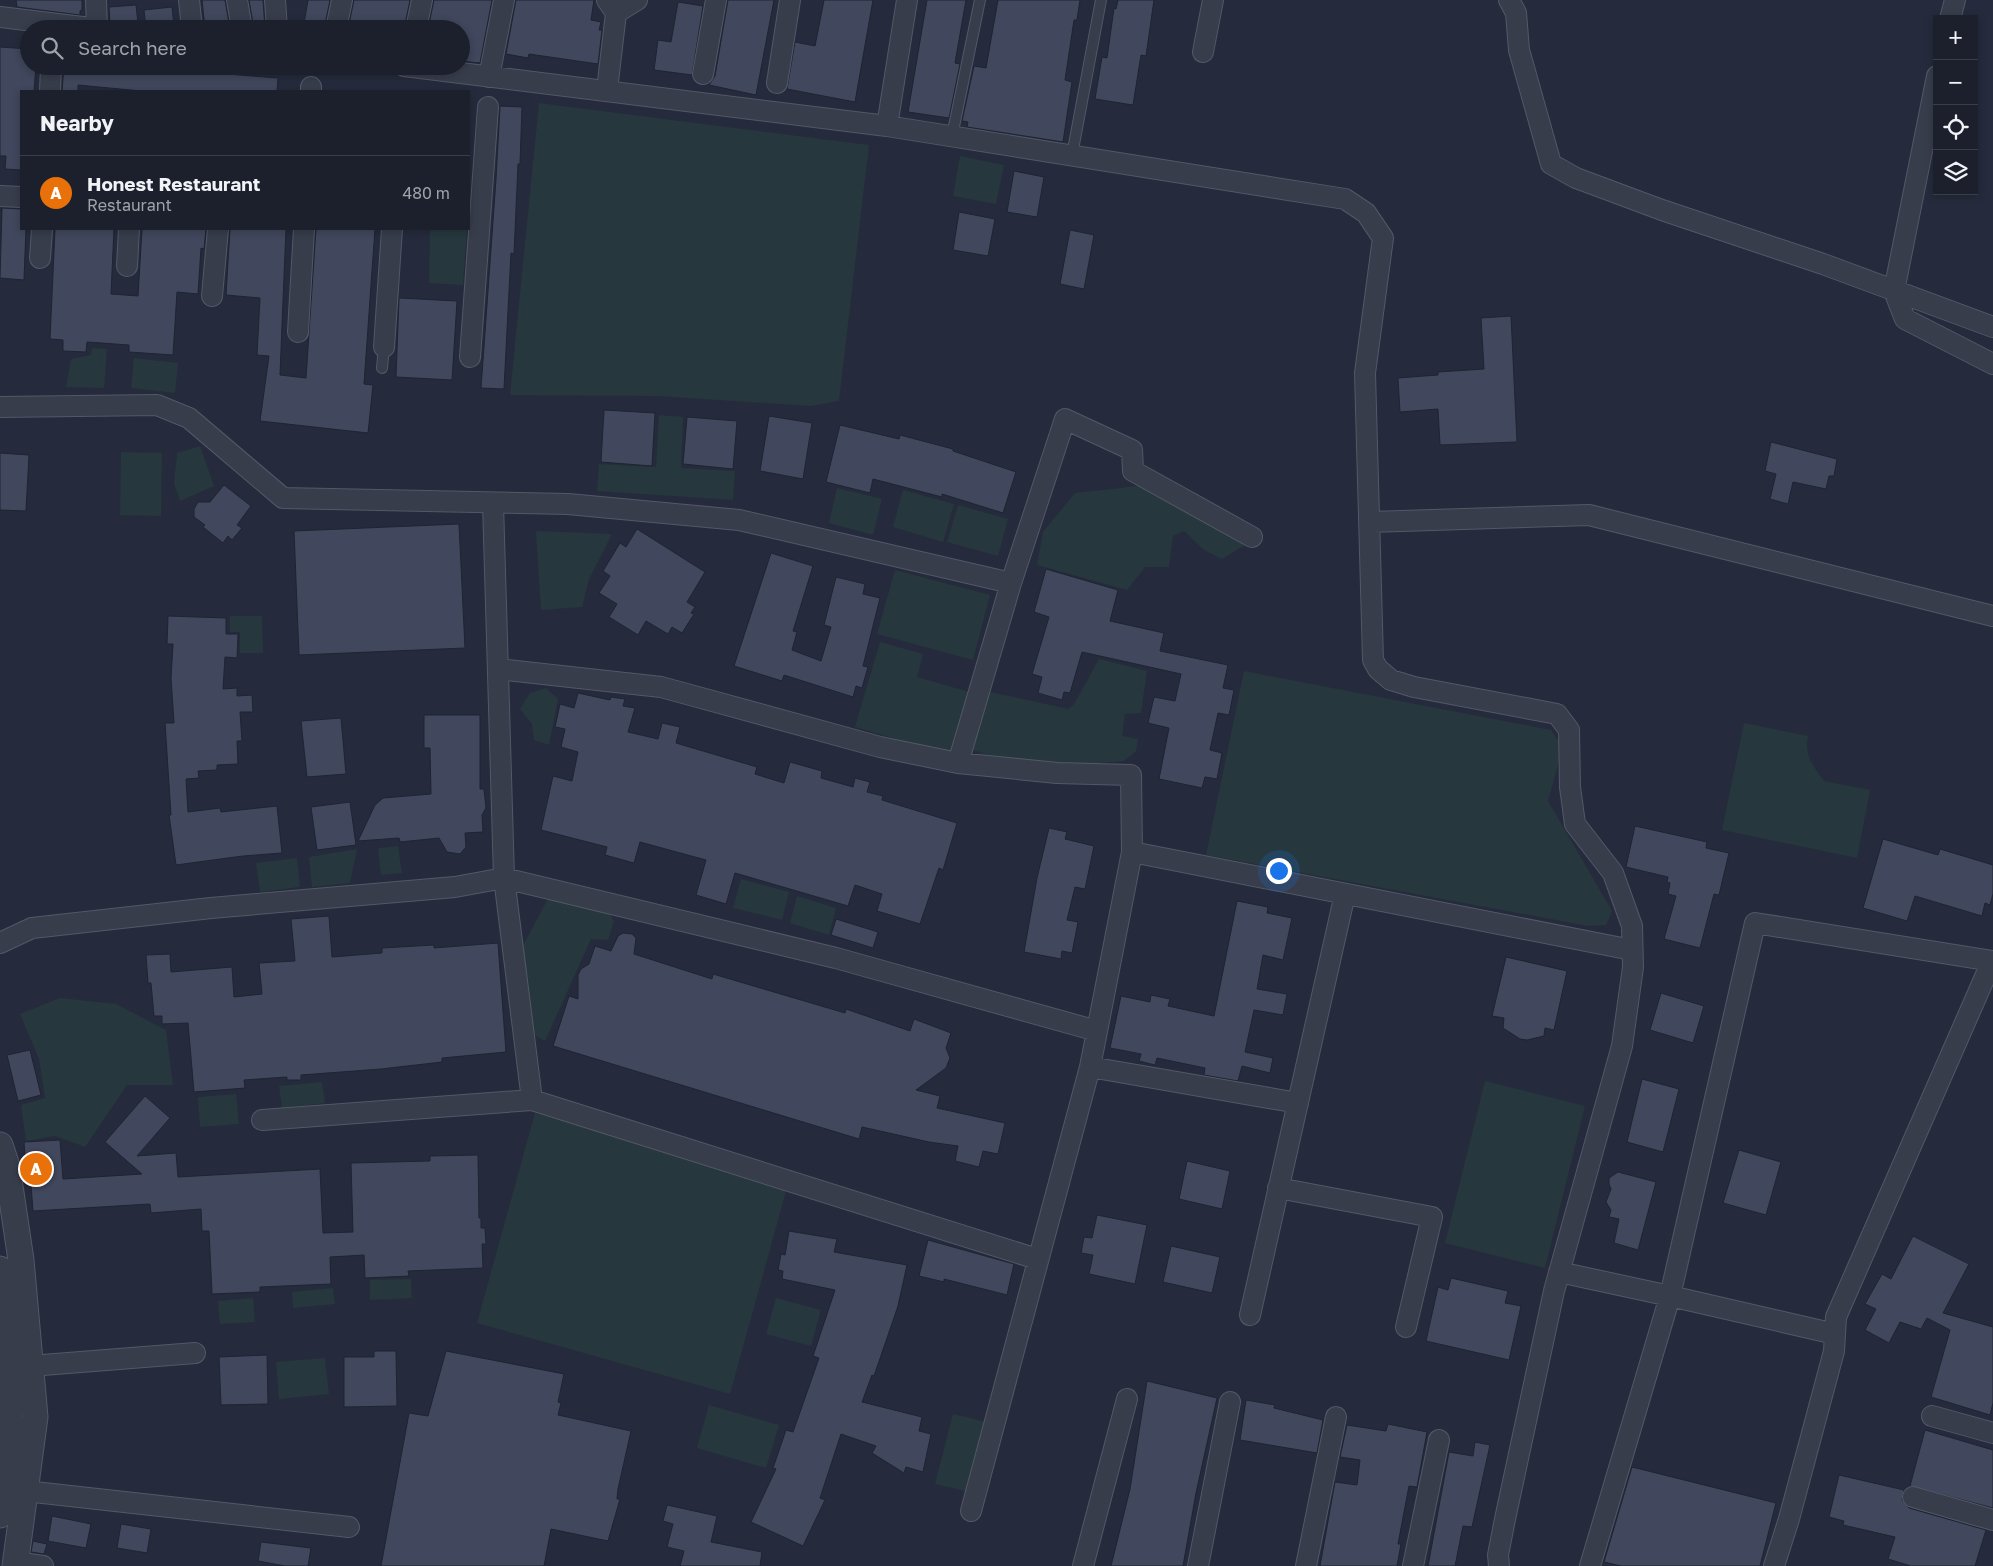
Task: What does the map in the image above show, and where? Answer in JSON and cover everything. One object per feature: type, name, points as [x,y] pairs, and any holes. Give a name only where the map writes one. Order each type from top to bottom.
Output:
[{"type":"street","points":[[96,0],[97,20]]},
{"type":"street","points":[[189,0],[191,20]]},
{"type":"street","points":[[237,0],[240,20]]},
{"type":"street","points":[[275,0],[276,20]]},
{"type":"street","points":[[338,20],[342,0]]},
{"type":"street","points":[[418,20],[422,0]]},
{"type":"street","points":[[489,77],[504,0]]},
{"type":"street","points":[[607,90],[611,6],[637,0]]},
{"type":"street","points":[[703,74],[716,0]]},
{"type":"street","points":[[777,83],[790,0]]},
{"type":"street","points":[[887,126],[908,0]]},
{"type":"street","points":[[1203,52],[1213,0]]},
{"type":"street","points":[[1509,0],[1516,13],[1519,50],[1551,164],[1576,178],[1662,210],[1823,264],[1993,327]]},
{"type":"street","points":[[1951,15],[1955,0]]},
{"type":"street","points":[[0,17],[24,20]]},
{"type":"street","points":[[50,90],[51,75]]},
{"type":"street","points":[[470,75],[607,90],[952,136],[1345,199],[1366,213],[1383,238],[1365,372],[1373,660],[1378,669],[1391,680],[1414,687],[1557,714],[1569,730],[1570,788],[1575,824],[1613,873],[1632,926],[1633,967],[1622,1046],[1559,1272],[1505,1519],[1498,1555],[1499,1566]]},
{"type":"street","points":[[1933,96],[1894,291],[1905,319],[1993,364]]},
{"type":"street","points":[[470,357],[474,216],[488,107]]},
{"type":"street","points":[[0,196],[20,197]]},
{"type":"street","points":[[40,258],[42,230]]},
{"type":"street","points":[[126,266],[129,230]]},
{"type":"street","points":[[212,296],[218,230]]},
{"type":"street","points":[[298,332],[304,230]]},
{"type":"street","points":[[384,347],[392,230]]},
{"type":"street","points":[[0,407],[157,405],[189,418],[282,498],[568,504],[739,520],[1011,583]]},
{"type":"street","points":[[958,763],[1011,583],[1065,419],[1132,450],[1133,472],[1252,537]]},
{"type":"street","points":[[493,503],[504,878],[532,1100]]},
{"type":"street","points":[[1370,522],[1589,515],[1993,616]]},
{"type":"street","points":[[498,669],[661,687],[880,747],[958,763],[1057,773],[1130,774],[1132,852],[1090,1067],[971,1511]]},
{"type":"street","points":[[1132,852],[1632,950]]},
{"type":"street","points":[[0,943],[32,928],[211,908],[455,887],[504,878],[836,958],[1097,1031]]},
{"type":"street","points":[[1250,1315],[1345,894]]},
{"type":"street","points":[[1590,1566],[1670,1296],[1755,923],[1992,959],[1836,1317],[1834,1351],[1789,1519],[1774,1566]]},
{"type":"street","points":[[1090,1067],[1298,1103]]},
{"type":"street","points":[[262,1120],[532,1100],[1037,1259]]},
{"type":"street","points":[[2,1160],[21,1260],[35,1417],[15,1564],[43,1566]]},
{"type":"street","points":[[1278,1188],[1432,1217],[1406,1326]]},
{"type":"street","points":[[0,1269],[8,1331],[10,1442],[0,1515]]},
{"type":"street","points":[[1559,1272],[1835,1334]]},
{"type":"street","points":[[30,1366],[195,1353]]},
{"type":"street","points":[[1084,1566],[1126,1399]]},
{"type":"street","points":[[1198,1566],[1230,1402]]},
{"type":"street","points":[[1932,1416],[1993,1434]]},
{"type":"street","points":[[1306,1566],[1336,1417]]},
{"type":"street","points":[[1413,1566],[1439,1440]]},
{"type":"street","points":[[25,1491],[349,1527]]},
{"type":"street","points":[[1913,1497],[1993,1520]]},
{"type":"lane","points":[[952,136],[980,0]]},
{"type":"lane","points":[[1072,155],[1101,0]]},
{"type":"lane","points":[[382,368],[384,347]]},
{"type":"shaded area","points":[[539,103],[869,145],[839,401],[811,406],[658,396],[510,395]]},
{"type":"shaded area","points":[[960,156],[1004,165],[996,204],[953,196]]},
{"type":"shaded area","points":[[430,230],[467,230],[463,285],[429,283]]},
{"type":"shaded area","points":[[92,348],[107,349],[104,388],[66,387],[71,359],[91,355]]},
{"type":"shaded area","points":[[134,358],[178,363],[175,393],[131,388]]},
{"type":"shaded area","points":[[659,415],[683,417],[681,468],[735,471],[733,500],[597,491],[599,464],[656,467]]},
{"type":"shaded area","points":[[200,446],[214,486],[180,501],[174,483],[177,453]]},
{"type":"shaded area","points":[[121,452],[162,453],[161,516],[120,515]]},
{"type":"shaded area","points":[[1138,486],[1181,500],[1212,526],[1250,542],[1222,559],[1204,550],[1184,531],[1173,536],[1169,567],[1145,567],[1127,590],[1037,565],[1043,532],[1075,493]]},
{"type":"shaded area","points":[[837,488],[882,499],[873,535],[829,523]]},
{"type":"shaded area","points":[[903,490],[954,504],[943,542],[893,527]]},
{"type":"shaded area","points":[[958,505],[1008,519],[998,556],[947,542]]},
{"type":"shaded area","points":[[536,531],[612,534],[589,579],[582,607],[541,610]]},
{"type":"shaded area","points":[[895,570],[990,595],[973,660],[877,634]]},
{"type":"shaded area","points":[[230,616],[262,616],[263,653],[240,653],[240,632],[230,632]]},
{"type":"shaded area","points":[[880,642],[923,654],[917,677],[973,693],[954,756],[855,727]]},
{"type":"shaded area","points":[[1099,659],[1147,671],[1141,713],[1125,714],[1122,736],[1138,739],[1136,751],[1124,761],[1048,767],[1004,760],[973,750],[986,691],[1068,709],[1074,704]]},
{"type":"shaded area","points":[[1244,671],[1551,730],[1559,742],[1558,765],[1548,801],[1612,911],[1606,925],[1588,926],[1206,855]]},
{"type":"shaded area","points":[[546,688],[558,699],[549,745],[534,740],[532,724],[520,709],[530,693]]},
{"type":"shaded area","points":[[1744,723],[1808,736],[1808,755],[1824,781],[1870,790],[1857,858],[1722,830]]},
{"type":"shaded area","points":[[398,846],[402,873],[381,875],[378,848]]},
{"type":"shaded area","points":[[357,849],[350,883],[312,887],[309,857]]},
{"type":"shaded area","points":[[297,858],[300,887],[260,892],[256,863]]},
{"type":"shaded area","points":[[741,879],[789,892],[782,920],[733,908]]},
{"type":"shaded area","points":[[552,891],[604,904],[614,921],[608,940],[591,939],[545,1041],[529,1032],[520,951]]},
{"type":"shaded area","points":[[797,896],[836,908],[829,935],[790,923]]},
{"type":"shaded area","points":[[60,998],[116,1004],[166,1030],[173,1085],[127,1085],[85,1147],[55,1136],[26,1141],[21,1105],[45,1098],[39,1059],[20,1014]]},
{"type":"shaded area","points":[[1485,1081],[1585,1106],[1545,1268],[1445,1243]]},
{"type":"shaded area","points":[[322,1082],[325,1103],[282,1108],[279,1086]]},
{"type":"shaded area","points":[[236,1094],[239,1124],[200,1127],[198,1097]]},
{"type":"shaded area","points":[[535,1113],[788,1184],[730,1394],[477,1323]]},
{"type":"shaded area","points":[[411,1279],[412,1298],[370,1300],[370,1280]]},
{"type":"shaded area","points":[[333,1288],[335,1304],[293,1308],[292,1292]]},
{"type":"shaded area","points":[[253,1298],[255,1322],[220,1324],[218,1301]]},
{"type":"shaded area","points":[[776,1298],[821,1310],[811,1346],[766,1334]]},
{"type":"shaded area","points":[[325,1358],[329,1394],[279,1399],[276,1362]]},
{"type":"shaded area","points":[[709,1405],[779,1425],[766,1468],[697,1448]]},
{"type":"shaded area","points":[[953,1414],[987,1422],[969,1492],[935,1484]]},
{"type":"building","points":[[16,0],[82,0],[82,10],[80,15],[17,7]]},
{"type":"building","points":[[202,0],[225,0],[228,20],[204,20]]},
{"type":"building","points":[[249,0],[263,0],[264,20],[252,20]]},
{"type":"building","points":[[308,0],[330,0],[326,20],[305,20]]},
{"type":"building","points":[[354,0],[410,0],[406,20],[350,20]]},
{"type":"building","points":[[434,0],[492,0],[480,63],[470,62],[470,20],[430,20]]},
{"type":"building","points":[[516,0],[594,0],[591,20],[601,22],[599,30],[602,30],[598,64],[529,54],[528,58],[506,54]]},
{"type":"building","points":[[728,0],[774,0],[756,95],[709,85],[715,76]]},
{"type":"building","points":[[824,0],[873,0],[855,102],[787,89],[795,42],[815,46]]},
{"type":"building","points":[[927,0],[966,0],[955,63],[960,64],[949,118],[908,112]]},
{"type":"building","points":[[998,0],[1080,0],[1077,20],[1074,20],[1065,80],[1072,82],[1063,142],[967,127],[968,122],[962,121],[974,66],[986,68]]},
{"type":"building","points":[[1118,0],[1154,0],[1146,56],[1141,55],[1133,105],[1095,99],[1102,57],[1107,58],[1114,8],[1116,9]]},
{"type":"building","points":[[678,2],[703,6],[692,75],[654,70],[658,40],[671,42]]},
{"type":"building","points":[[136,5],[138,20],[110,20],[109,7]]},
{"type":"building","points":[[172,7],[173,20],[145,20],[144,10]]},
{"type":"building","points":[[0,47],[20,48],[20,75],[35,75],[34,90],[20,90],[20,170],[5,169],[6,156],[0,156]]},
{"type":"building","points":[[63,75],[239,75],[278,78],[277,90],[130,90],[78,85],[78,90],[62,90]]},
{"type":"building","points":[[500,106],[522,107],[514,254],[511,253],[504,389],[481,388]]},
{"type":"building","points":[[1014,171],[1044,177],[1037,217],[1007,212]]},
{"type":"building","points":[[2,208],[20,209],[20,230],[26,230],[24,280],[0,278]]},
{"type":"building","points":[[959,212],[995,219],[988,256],[953,250]]},
{"type":"building","points":[[55,230],[114,230],[111,294],[138,296],[142,230],[206,230],[204,249],[201,248],[198,294],[177,292],[173,355],[129,352],[129,345],[87,342],[86,352],[63,351],[63,340],[50,339]]},
{"type":"building","points":[[230,230],[286,230],[280,375],[306,378],[316,230],[375,230],[364,384],[373,385],[368,433],[260,421],[269,356],[257,355],[260,298],[226,295]]},
{"type":"building","points":[[1070,230],[1094,235],[1084,289],[1060,284]]},
{"type":"building","points":[[399,298],[457,301],[452,380],[396,377]]},
{"type":"building","points":[[1511,316],[1517,442],[1440,445],[1438,409],[1400,412],[1398,378],[1438,375],[1438,372],[1484,369],[1481,318]]},
{"type":"building","points":[[604,410],[655,413],[652,466],[601,462]]},
{"type":"building","points":[[769,416],[812,423],[803,479],[760,471]]},
{"type":"building","points":[[687,417],[737,421],[733,469],[683,464]]},
{"type":"building","points":[[840,425],[899,439],[900,435],[953,449],[953,451],[1016,472],[1003,513],[942,494],[942,497],[873,479],[870,493],[826,482]]},
{"type":"building","points":[[1771,442],[1837,459],[1834,476],[1829,476],[1826,489],[1793,482],[1788,504],[1770,499],[1776,474],[1765,471]]},
{"type":"building","points":[[0,453],[29,455],[26,511],[0,510]]},
{"type":"building","points":[[224,485],[251,506],[237,525],[242,528],[232,540],[228,536],[223,543],[194,517],[194,509],[198,502],[210,502]]},
{"type":"building","points":[[459,524],[465,648],[299,655],[294,531]]},
{"type":"building","points":[[637,529],[705,572],[687,602],[695,607],[691,613],[694,614],[682,633],[672,627],[668,634],[646,621],[638,635],[609,617],[617,604],[599,593],[610,576],[603,571],[620,543],[626,547]]},
{"type":"building","points":[[771,553],[813,566],[793,631],[797,632],[792,650],[821,661],[831,627],[824,625],[836,577],[865,584],[863,594],[880,598],[863,666],[868,667],[862,688],[856,686],[853,697],[784,675],[782,681],[734,666]]},
{"type":"building","points":[[1046,569],[1118,590],[1110,621],[1164,633],[1160,651],[1228,665],[1223,688],[1234,690],[1229,715],[1218,713],[1210,750],[1222,753],[1217,779],[1205,777],[1202,788],[1159,779],[1169,728],[1148,723],[1154,697],[1175,701],[1181,674],[1082,652],[1070,693],[1064,692],[1062,700],[1038,693],[1042,677],[1032,674],[1049,617],[1034,612]]},
{"type":"building","points":[[168,616],[226,618],[226,634],[238,634],[237,658],[225,657],[223,689],[237,688],[237,696],[252,695],[253,712],[240,712],[242,741],[237,741],[238,764],[217,765],[217,770],[198,771],[199,778],[186,779],[188,812],[220,808],[221,812],[277,806],[282,853],[176,865],[169,815],[171,815],[165,723],[174,723],[171,678],[173,644],[167,644]]},
{"type":"building","points":[[578,693],[610,700],[611,697],[625,699],[623,706],[635,708],[628,732],[658,739],[662,723],[680,727],[676,743],[757,767],[755,774],[784,783],[790,762],[822,771],[821,778],[853,787],[855,778],[870,782],[867,792],[883,796],[882,800],[957,823],[943,870],[939,868],[920,924],[877,911],[882,894],[855,885],[848,906],[735,873],[726,904],[696,895],[706,860],[640,842],[634,863],[605,855],[607,847],[541,830],[553,776],[572,781],[578,752],[561,747],[565,729],[555,727],[560,704],[574,708]]},
{"type":"building","points":[[424,715],[480,715],[480,789],[484,789],[486,808],[482,815],[483,832],[465,833],[466,847],[460,854],[447,852],[439,838],[400,842],[399,838],[358,841],[375,805],[383,798],[431,794],[430,748],[424,748]]},
{"type":"building","points":[[341,718],[346,774],[307,777],[301,721]]},
{"type":"building","points":[[350,802],[356,845],[317,850],[311,807]]},
{"type":"building","points":[[1635,826],[1707,842],[1706,848],[1729,853],[1719,895],[1714,894],[1700,948],[1664,939],[1676,896],[1668,894],[1670,883],[1667,882],[1668,877],[1626,867]]},
{"type":"building","points":[[1049,828],[1067,832],[1065,839],[1094,846],[1085,889],[1075,887],[1067,920],[1078,922],[1072,953],[1062,951],[1061,959],[1024,952],[1037,878]]},
{"type":"building","points":[[1883,839],[1938,855],[1940,849],[1993,865],[1993,894],[1990,905],[1985,903],[1982,916],[1915,896],[1907,921],[1863,908]]},
{"type":"building","points":[[1237,901],[1268,907],[1267,913],[1292,918],[1283,960],[1263,955],[1257,989],[1287,994],[1283,1015],[1254,1010],[1245,1052],[1273,1058],[1270,1073],[1242,1066],[1238,1081],[1204,1075],[1205,1068],[1157,1058],[1155,1065],[1139,1061],[1141,1054],[1110,1048],[1121,996],[1150,1002],[1151,995],[1170,999],[1168,1006],[1214,1016]]},
{"type":"building","points":[[329,916],[332,957],[382,953],[382,948],[434,945],[434,948],[498,943],[506,1052],[442,1058],[442,1062],[381,1069],[301,1075],[301,1080],[287,1080],[287,1077],[244,1080],[245,1088],[194,1092],[188,1023],[162,1024],[162,1016],[154,1016],[151,983],[148,983],[146,955],[170,954],[171,972],[232,967],[234,997],[262,994],[259,963],[295,961],[291,919]]},
{"type":"building","points":[[836,919],[878,932],[873,948],[831,935]]},
{"type":"building","points":[[623,933],[632,934],[636,938],[634,954],[712,979],[713,974],[845,1013],[846,1009],[910,1031],[914,1019],[951,1033],[946,1048],[950,1058],[946,1068],[916,1090],[940,1096],[937,1108],[1005,1123],[998,1154],[983,1151],[979,1167],[955,1161],[958,1146],[929,1142],[862,1127],[859,1139],[553,1046],[569,996],[578,999],[578,975],[581,969],[589,964],[595,946],[611,951],[618,936]]},
{"type":"building","points":[[1506,957],[1567,971],[1554,1030],[1545,1028],[1544,1036],[1527,1040],[1520,1039],[1503,1028],[1504,1018],[1492,1016]]},
{"type":"building","points":[[1661,993],[1704,1006],[1693,1043],[1650,1030]]},
{"type":"building","points":[[30,1050],[41,1095],[18,1101],[7,1055]]},
{"type":"building","points":[[1642,1079],[1679,1089],[1663,1152],[1627,1142]]},
{"type":"building","points":[[145,1096],[170,1118],[137,1156],[176,1153],[178,1177],[320,1169],[323,1233],[353,1232],[351,1163],[430,1161],[430,1156],[478,1155],[479,1218],[481,1218],[481,1228],[485,1228],[486,1244],[482,1244],[483,1268],[408,1271],[409,1276],[365,1278],[364,1255],[330,1257],[331,1284],[260,1287],[260,1292],[212,1294],[209,1231],[202,1231],[201,1209],[151,1213],[150,1204],[33,1211],[31,1185],[27,1186],[24,1142],[60,1140],[63,1179],[142,1174],[105,1142]]},
{"type":"building","points":[[1739,1150],[1781,1162],[1766,1215],[1723,1203]]},
{"type":"building","points":[[1187,1161],[1230,1171],[1222,1209],[1179,1199]]},
{"type":"building","points":[[1618,1172],[1656,1182],[1638,1250],[1614,1243],[1619,1219],[1609,1217],[1611,1210],[1606,1202],[1611,1189],[1609,1178]]},
{"type":"building","points":[[1097,1215],[1147,1225],[1135,1284],[1089,1274],[1093,1255],[1081,1253],[1084,1237],[1092,1238]]},
{"type":"building","points":[[789,1231],[837,1239],[834,1252],[907,1265],[898,1306],[874,1376],[872,1375],[862,1402],[922,1417],[919,1431],[931,1434],[923,1472],[906,1467],[904,1473],[872,1453],[876,1446],[841,1434],[820,1498],[825,1500],[803,1546],[751,1522],[776,1469],[773,1468],[786,1430],[793,1432],[819,1358],[813,1356],[835,1290],[782,1279],[783,1271],[778,1270],[781,1254],[785,1255]]},
{"type":"building","points":[[1913,1236],[1969,1264],[1943,1313],[1993,1327],[1993,1403],[1990,1415],[1931,1397],[1950,1330],[1927,1318],[1921,1329],[1900,1322],[1889,1343],[1865,1330],[1876,1309],[1865,1304],[1882,1274],[1891,1279]]},
{"type":"building","points":[[928,1240],[1014,1264],[1007,1295],[944,1279],[944,1282],[919,1276]]},
{"type":"building","points":[[1171,1246],[1220,1257],[1212,1293],[1163,1282]]},
{"type":"building","points":[[1451,1278],[1508,1291],[1505,1303],[1521,1306],[1509,1360],[1426,1341],[1438,1287],[1448,1290]]},
{"type":"building","points":[[374,1351],[396,1351],[397,1406],[344,1407],[344,1357],[374,1357]]},
{"type":"building","points":[[446,1351],[564,1374],[558,1402],[561,1403],[558,1415],[631,1431],[618,1489],[617,1499],[620,1499],[608,1541],[551,1529],[544,1566],[381,1566],[409,1413],[428,1416]]},
{"type":"building","points":[[267,1355],[268,1404],[221,1405],[219,1357]]},
{"type":"building","points":[[1147,1381],[1217,1398],[1196,1493],[1183,1566],[1111,1566],[1130,1489]]},
{"type":"building","points":[[1246,1400],[1275,1405],[1274,1408],[1323,1420],[1317,1453],[1240,1440]]},
{"type":"building","points":[[1388,1424],[1427,1432],[1417,1487],[1409,1486],[1398,1544],[1401,1544],[1397,1566],[1320,1566],[1335,1482],[1357,1485],[1360,1460],[1340,1457],[1347,1425],[1386,1431]]},
{"type":"building","points":[[1925,1430],[1993,1450],[1993,1508],[1910,1486]]},
{"type":"building","points":[[1475,1442],[1490,1445],[1472,1527],[1463,1526],[1455,1566],[1428,1566],[1449,1452],[1473,1456]]},
{"type":"building","points":[[1632,1467],[1776,1503],[1760,1566],[1621,1566],[1604,1562]]},
{"type":"building","points":[[1839,1475],[1904,1490],[1902,1500],[1909,1508],[1986,1530],[1975,1566],[1911,1566],[1888,1559],[1895,1537],[1843,1525],[1844,1521],[1829,1517]]},
{"type":"building","points":[[667,1505],[717,1516],[711,1542],[762,1552],[760,1566],[680,1566],[684,1551],[667,1547],[673,1524],[663,1521]]},
{"type":"building","points":[[52,1516],[91,1524],[86,1548],[48,1541]]},
{"type":"building","points":[[121,1524],[151,1529],[147,1553],[117,1548]]},
{"type":"building","points":[[33,1541],[47,1544],[44,1554],[31,1552]]},
{"type":"building","points":[[261,1542],[311,1548],[308,1566],[285,1566],[258,1561]]},
{"type":"place","name":"Honest Restaurant","points":[[36,1169]]}]
